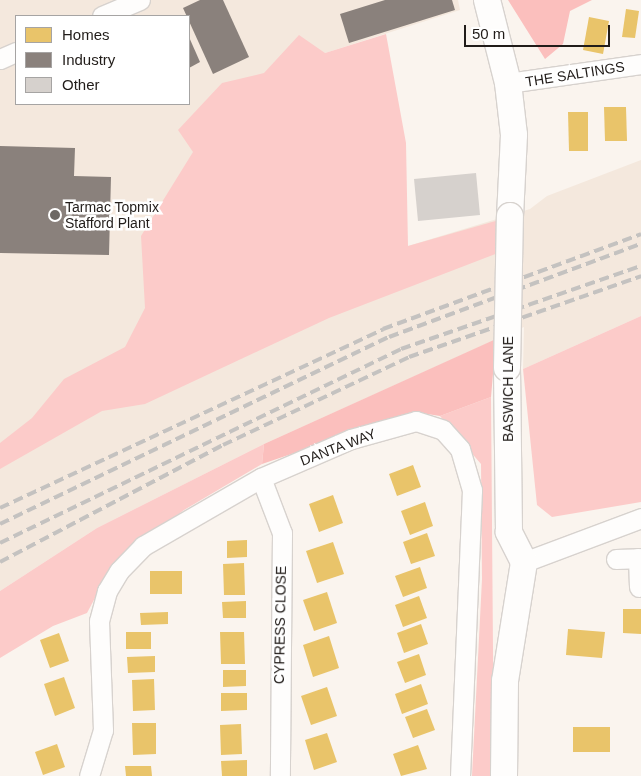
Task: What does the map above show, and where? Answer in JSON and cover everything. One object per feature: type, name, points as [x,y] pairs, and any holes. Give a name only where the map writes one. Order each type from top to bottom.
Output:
[{"type":"street","points":[[104,15],[140,0]]},
{"type":"street","name":"BASWICH LANE","points":[[487,0],[508,83],[514,135],[506,368],[509,532],[524,562]]},
{"type":"street","points":[[0,59],[15,52]]},
{"type":"street","name":"THE SALTINGS","points":[[508,83],[641,64]]},
{"type":"street","name":"DANTA WAY","points":[[88,776],[104,730],[99,621],[107,591],[143,546],[261,478],[351,439],[416,421],[443,430],[460,449],[472,490],[460,776]]},
{"type":"street","name":"CYPRESS CLOSE","points":[[261,478],[282,533],[280,776]]},
{"type":"street","points":[[504,776],[505,681],[524,562],[641,518]]},
{"type":"street","points":[[616,559],[639,558],[639,587]]},
{"type":"shaded area","points":[[0,0],[458,0],[460,10],[325,53],[408,246],[530,209],[547,196],[641,160],[641,316],[523,369],[524,327],[264,444],[97,528],[0,591]]},
{"type":"shaded area","points":[[508,0],[592,0],[570,11],[563,44],[545,59]]},
{"type":"shaded area","points":[[386,34],[406,143],[408,246],[499,220],[498,253],[329,318],[145,404],[102,411],[0,469],[0,443],[32,418],[64,379],[125,347],[145,308],[141,236],[193,152],[178,130],[222,83],[264,73],[299,35],[325,53]]},
{"type":"shaded area","points":[[641,316],[641,502],[552,517],[537,505],[523,369]]},
{"type":"shaded area","points":[[496,339],[491,397],[440,416],[415,412],[262,464],[264,444]]},
{"type":"shaded area","points":[[491,397],[494,776],[472,776],[482,579],[481,464],[440,416]]},
{"type":"shaded area","points":[[264,444],[262,464],[184,510],[113,564],[87,613],[53,626],[0,658],[0,591],[97,528]]},
{"type":"building: Homes","points":[[626,9],[639,11],[635,38],[622,37]]},
{"type":"building: Homes","points":[[589,17],[609,21],[603,54],[583,50]]},
{"type":"building: Homes","points":[[604,107],[626,107],[627,141],[605,141]]},
{"type":"building: Homes","points":[[568,112],[588,112],[588,151],[569,151]]},
{"type":"building: Homes","points":[[413,465],[421,487],[397,496],[389,474]]},
{"type":"building: Homes","points":[[333,495],[343,523],[319,532],[309,504]]},
{"type":"building: Homes","points":[[425,502],[433,526],[410,535],[401,511]]},
{"type":"building: Homes","points":[[427,533],[435,556],[411,564],[403,542]]},
{"type":"building: Homes","points":[[247,540],[247,557],[227,558],[227,541]]},
{"type":"building: Homes","points":[[333,542],[344,574],[317,583],[306,551]]},
{"type":"building: Homes","points":[[244,563],[245,595],[224,595],[223,564]]},
{"type":"building: Homes","points":[[420,567],[427,588],[403,597],[395,576]]},
{"type":"building: Homes","points":[[150,571],[182,571],[182,594],[150,594]]},
{"type":"building: Homes","points":[[327,592],[337,623],[314,631],[303,600]]},
{"type":"building: Homes","points":[[419,596],[427,618],[403,627],[395,605]]},
{"type":"building: Homes","points":[[246,601],[246,618],[223,618],[222,602]]},
{"type":"building: Homes","points":[[623,609],[641,609],[641,634],[623,633]]},
{"type":"building: Homes","points":[[168,612],[168,624],[141,625],[140,613]]},
{"type":"building: Homes","points":[[421,624],[428,644],[404,653],[397,633]]},
{"type":"building: Homes","points":[[568,629],[605,632],[602,658],[566,655]]},
{"type":"building: Homes","points":[[126,632],[151,632],[151,649],[126,649]]},
{"type":"building: Homes","points":[[220,632],[244,632],[245,664],[221,664]]},
{"type":"building: Homes","points":[[59,633],[69,661],[50,668],[40,640]]},
{"type":"building: Homes","points":[[329,636],[339,668],[313,677],[303,645]]},
{"type":"building: Homes","points":[[419,654],[426,675],[405,683],[397,662]]},
{"type":"building: Homes","points":[[155,656],[155,672],[128,673],[127,657]]},
{"type":"building: Homes","points":[[223,670],[246,670],[246,686],[223,687]]},
{"type":"building: Homes","points":[[64,677],[75,708],[55,716],[44,684]]},
{"type":"building: Homes","points":[[154,679],[155,710],[133,711],[132,680]]},
{"type":"building: Homes","points":[[421,684],[428,704],[402,714],[395,694]]},
{"type":"building: Homes","points":[[327,687],[337,716],[311,725],[301,696]]},
{"type":"building: Homes","points":[[221,693],[247,693],[247,710],[221,711]]},
{"type":"building: Homes","points":[[427,709],[435,730],[413,738],[405,717]]},
{"type":"building: Homes","points":[[132,723],[156,723],[156,754],[133,755]]},
{"type":"building: Homes","points":[[241,724],[242,754],[221,755],[220,725]]},
{"type":"building: Homes","points":[[573,727],[610,727],[610,752],[573,752]]},
{"type":"building: Homes","points":[[327,733],[337,762],[314,770],[305,740]]},
{"type":"building: Homes","points":[[57,744],[65,767],[43,775],[35,752]]},
{"type":"building: Homes","points":[[418,745],[427,769],[401,776],[393,754]]},
{"type":"building: Homes","points":[[247,760],[247,776],[222,776],[221,761]]},
{"type":"building: Homes","points":[[125,766],[151,766],[152,776],[126,776]]},
{"type":"building: Industry","points":[[200,0],[223,0],[249,57],[213,74],[190,23],[190,15],[186,15],[183,8]]},
{"type":"building: Industry","points":[[385,0],[452,0],[455,10],[349,43],[340,14]]},
{"type":"building: Industry","points":[[190,39],[200,62],[190,67]]},
{"type":"building: Industry","name":"Tarmac Topmix Stafford Plant","points":[[0,146],[75,148],[74,176],[111,177],[109,255],[0,253]]},
{"type":"building: Other","points":[[476,173],[480,215],[418,221],[414,179]]},
{"type":"railway","points":[[0,508],[383,329],[641,234]]},
{"type":"railway","points":[[0,524],[389,337],[641,244]]},
{"type":"railway","points":[[0,543],[401,349],[641,266]]},
{"type":"railway","points":[[0,562],[223,445],[409,357],[641,276]]},
{"type":"place","name":"Tarmac Topmix Stafford Plant","points":[[55,215]]}]
